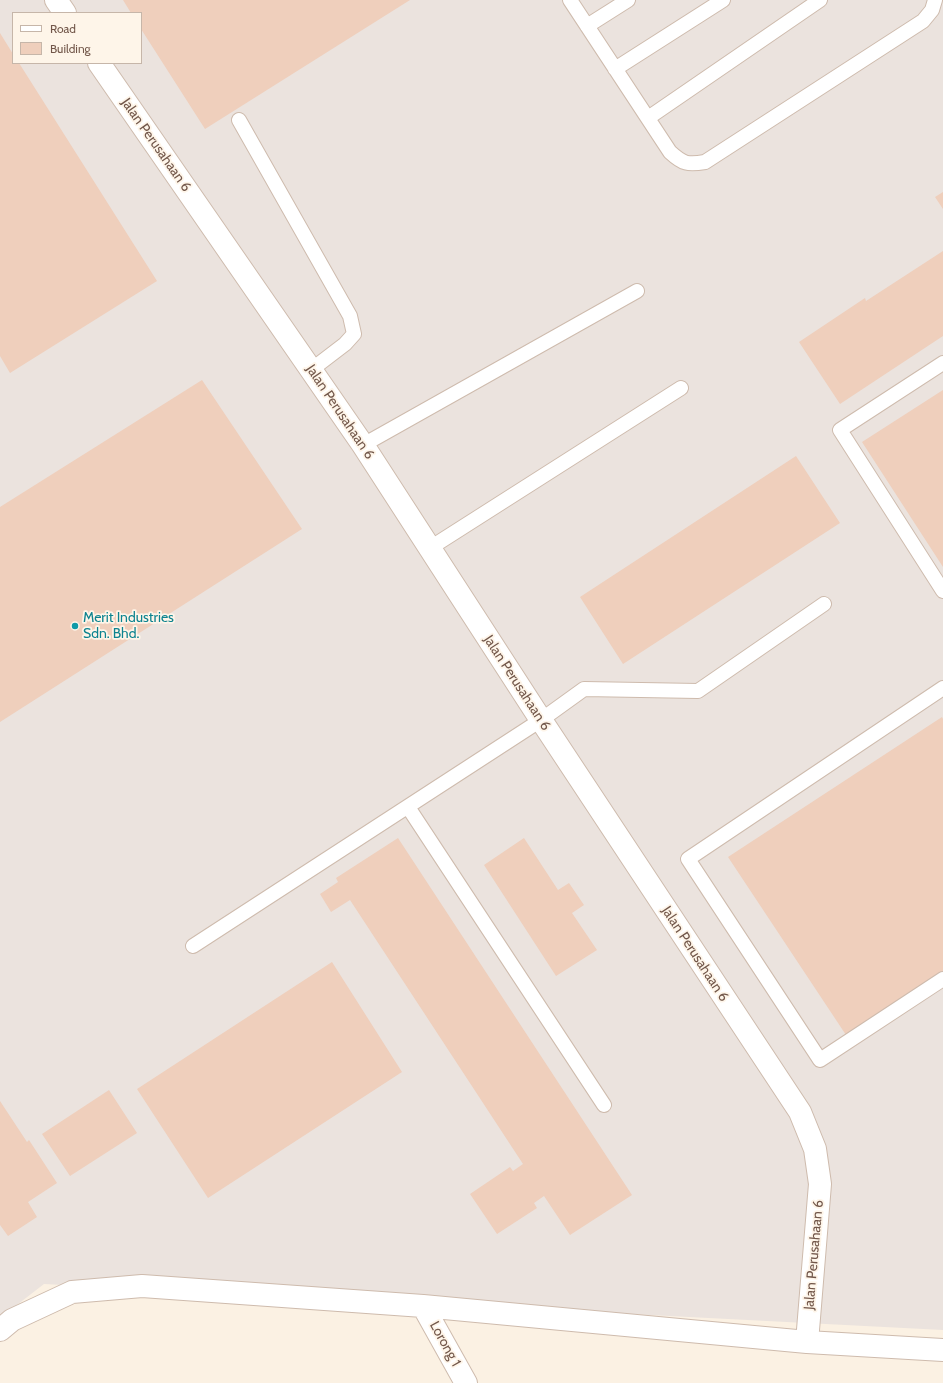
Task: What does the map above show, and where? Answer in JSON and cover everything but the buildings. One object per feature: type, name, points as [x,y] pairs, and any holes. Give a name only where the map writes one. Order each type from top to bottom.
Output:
[{"type":"street","points":[[56,0],[64,12]]},
{"type":"street","name":"Jalan Perusahaan 6","points":[[101,64],[363,445],[541,720],[800,1112],[815,1150],[820,1184],[807,1342]]},
{"type":"street","points":[[0,1330],[12,1320],[72,1292],[142,1286],[423,1306],[807,1342],[943,1350]]},
{"type":"street","name":"Lorong 1","points":[[423,1306],[466,1383]]},
{"type":"lane","points":[[570,0],[670,152],[680,161],[692,164],[705,162],[924,21],[932,10],[935,0]]},
{"type":"lane","points":[[587,26],[628,0]]},
{"type":"lane","points":[[615,69],[723,0]]},
{"type":"lane","points":[[648,118],[820,0]]},
{"type":"lane","points":[[239,120],[350,316],[354,334],[345,344],[311,370]]},
{"type":"lane","points":[[363,445],[637,291]]},
{"type":"lane","points":[[943,363],[840,430],[943,591]]},
{"type":"lane","points":[[430,548],[681,388]]},
{"type":"lane","points":[[193,946],[541,720],[584,689],[698,690],[824,604]]},
{"type":"lane","points":[[943,688],[688,859],[820,1060],[943,979]]},
{"type":"lane","points":[[408,807],[604,1105]]},
{"type":"shaded area","points":[[0,0],[943,0],[943,1330],[44,1284],[0,1318]]},
{"type":"place","name":"Merit Industries Sdn. Bhd.","points":[[75,626]]}]
